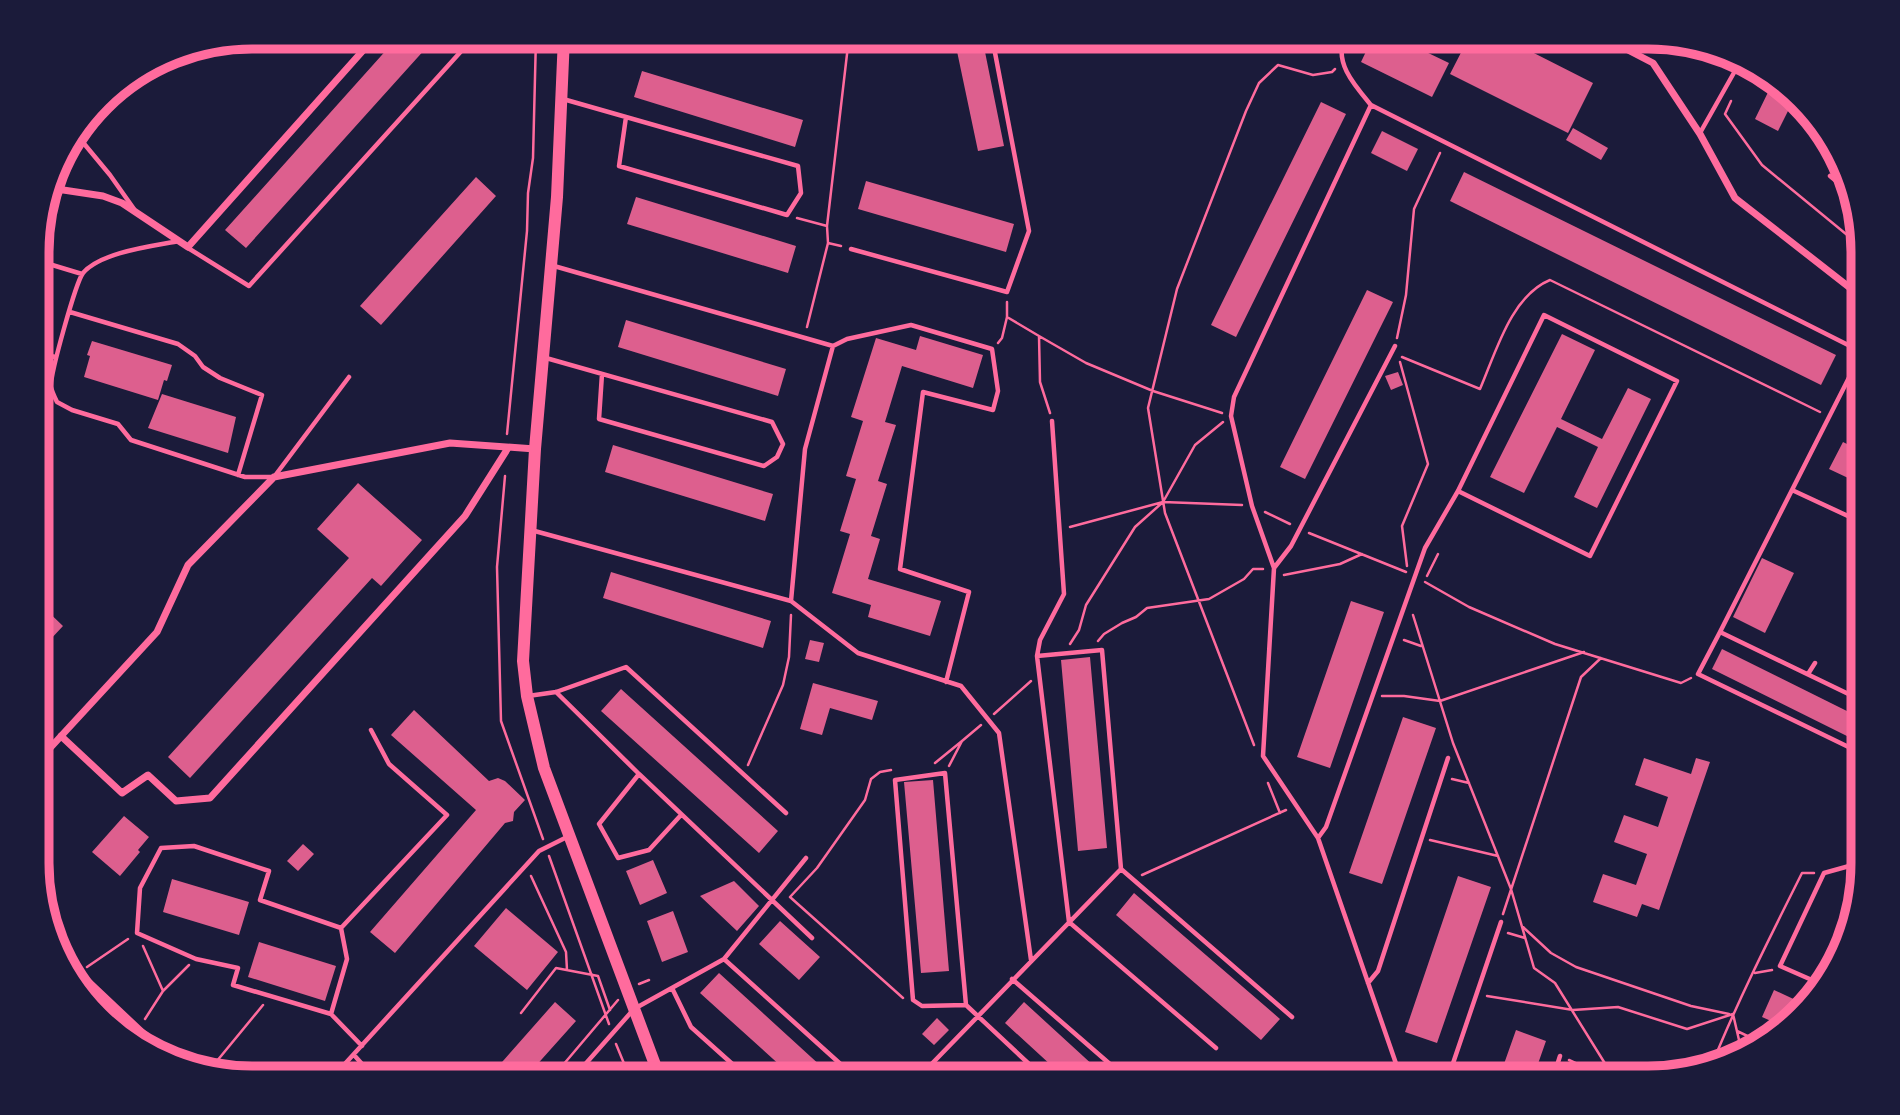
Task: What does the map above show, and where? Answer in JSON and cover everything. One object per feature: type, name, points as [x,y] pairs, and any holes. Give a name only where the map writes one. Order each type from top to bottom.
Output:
[{"type":"main road","points":[[564,49],[552,265],[535,449],[523,661],[527,696],[544,768],[655,1066]]},
{"type":"street","points":[[59,189],[103,196],[122,203],[188,247],[364,49]]},
{"type":"street","points":[[1626,49],[1653,63],[1700,134],[1735,198],[1851,289]]},
{"type":"street","points":[[49,749],[157,632],[188,565],[274,477],[450,443],[535,449]]},
{"type":"street","points":[[61,736],[122,793],[148,775],[176,801],[210,798],[465,516],[508,448]]},
{"type":"lane","points":[[188,247],[249,286],[463,49]]},
{"type":"lane","points":[[851,249],[1007,292],[1029,231],[994,49]]},
{"type":"lane","points":[[1340,49],[1342,59],[1355,86],[1371,105],[1851,346]]},
{"type":"lane","points":[[1700,134],[1736,69]]},
{"type":"lane","points":[[563,99],[798,166],[801,193],[787,215],[619,166],[626,117]]},
{"type":"lane","points":[[1371,105],[1234,397],[1230,416],[1252,506],[1274,568],[1263,756],[1318,838],[1397,1066]]},
{"type":"lane","points":[[82,141],[137,212]]},
{"type":"lane","points":[[1830,176],[1838,183]]},
{"type":"lane","points":[[179,241],[119,254],[82,274],[55,358],[51,387],[57,402],[72,410],[118,424],[131,440],[245,477],[274,477],[349,377]]},
{"type":"lane","points":[[49,264],[82,274]]},
{"type":"lane","points":[[552,265],[833,346],[847,339],[911,325],[992,349],[998,391],[993,410],[923,392],[900,569],[969,592],[946,681]]},
{"type":"lane","points":[[70,312],[178,344],[195,356],[203,367],[220,378],[262,395],[239,475]]},
{"type":"lane","points":[[1318,838],[1326,827],[1425,548],[1458,491],[1545,314],[1677,380],[1590,556],[1458,491]]},
{"type":"lane","points":[[791,601],[805,449],[833,346]]},
{"type":"lane","points":[[1274,568],[1291,546],[1395,346]]},
{"type":"lane","points":[[49,356],[55,358]]},
{"type":"lane","points":[[544,358],[602,374],[772,422],[783,444],[777,457],[764,466],[599,419],[602,374]]},
{"type":"lane","points":[[1851,375],[1698,674],[1851,748]]},
{"type":"lane","points":[[1052,421],[1064,594],[1040,640],[1037,656],[1069,922],[1216,1048]]},
{"type":"lane","points":[[1792,490],[1851,517]]},
{"type":"lane","points":[[530,530],[791,601],[858,653],[961,686],[999,733],[1031,960]]},
{"type":"lane","points":[[1720,632],[1851,695]]},
{"type":"lane","points":[[1037,656],[1102,650],[1121,869],[1292,1017]]},
{"type":"lane","points":[[1808,675],[1815,663]]},
{"type":"lane","points":[[527,696],[556,692],[626,667],[786,813]]},
{"type":"lane","points":[[556,692],[681,815],[812,937]]},
{"type":"lane","points":[[341,928],[447,815],[389,764],[371,730]]},
{"type":"lane","points":[[1368,983],[1378,971],[1448,758]]},
{"type":"lane","points":[[639,774],[599,824],[618,858],[649,850],[681,815]]},
{"type":"lane","points":[[966,1005],[922,1006],[913,1000],[895,780],[946,774],[966,1005],[1031,1066]]},
{"type":"lane","points":[[343,1066],[539,851],[568,836]]},
{"type":"lane","points":[[341,928],[260,900],[269,871],[194,846],[161,848],[140,888],[137,933],[196,959],[238,968],[233,985],[331,1014],[362,1046]]},
{"type":"lane","points":[[584,1066],[634,1009],[724,958],[806,858]]},
{"type":"lane","points":[[1813,980],[1780,966],[1824,873],[1851,866]]},
{"type":"lane","points":[[929,1066],[1121,869]]},
{"type":"lane","points":[[1451,1066],[1501,922]]},
{"type":"lane","points":[[331,1014],[347,959],[341,928]]},
{"type":"lane","points":[[724,958],[843,1066]]},
{"type":"lane","points":[[81,973],[150,1038]]},
{"type":"lane","points":[[1012,979],[1112,1066]]},
{"type":"lane","points":[[672,988],[691,1027],[735,1066]]},
{"type":"lane","points":[[354,1055],[362,1064]]},
{"type":"lane","points":[[1557,1066],[1560,1056]]},
{"type":"path","points":[[805,338],[828,243],[827,226],[848,49]]},
{"type":"path","points":[[1255,748],[1165,513],[1148,408],[1177,289],[1259,83],[1278,65],[1313,75],[1332,72],[1342,59]]},
{"type":"path","points":[[1731,102],[1724,114],[1762,165],[1851,238]]},
{"type":"path","points":[[1060,529],[1163,502],[1252,506],[1300,529],[1408,573],[1402,526],[1428,464],[1395,346],[1406,295],[1414,209],[1445,142]]},
{"type":"path","points":[[787,215],[827,226]]},
{"type":"path","points":[[828,243],[851,249]]},
{"type":"path","points":[[1002,338],[1007,317],[1007,292]]},
{"type":"path","points":[[1007,317],[1086,363],[1153,391],[1230,416]]},
{"type":"path","points":[[1039,336],[1040,382],[1052,421]]},
{"type":"path","points":[[1064,653],[1079,630],[1086,605],[1135,527],[1163,502],[1195,445],[1230,416]]},
{"type":"path","points":[[1089,651],[1104,634],[1147,608],[1209,599],[1244,579],[1253,569],[1274,568],[1283,575],[1293,574],[1340,564],[1362,554]]},
{"type":"path","points":[[1415,576],[1469,607],[1555,645],[1681,683],[1698,674]]},
{"type":"path","points":[[743,774],[783,685],[789,657],[791,601]]},
{"type":"path","points":[[1412,612],[1440,701],[1511,889],[1534,968],[1555,984],[1607,1066]]},
{"type":"path","points":[[1394,636],[1421,646]]},
{"type":"path","points":[[1372,696],[1404,696],[1440,701],[1584,652]]},
{"type":"path","points":[[1501,922],[1581,677],[1601,658]]},
{"type":"path","points":[[925,765],[936,763],[962,741]]},
{"type":"path","points":[[891,770],[880,772],[871,779],[865,800],[817,868],[790,897],[902,998],[913,1000]]},
{"type":"path","points":[[1265,774],[1280,813]]},
{"type":"path","points":[[1442,776],[1470,783]]},
{"type":"path","points":[[1133,880],[1296,806]]},
{"type":"path","points":[[1422,838],[1498,856]]},
{"type":"path","points":[[526,866],[566,952],[567,970]]},
{"type":"path","points":[[1716,1054],[1732,1014],[1755,974],[1802,873],[1824,873]]},
{"type":"path","points":[[1521,926],[1551,953],[1576,967],[1690,1006],[1732,1014]]},
{"type":"path","points":[[1498,930],[1525,938]]},
{"type":"path","points":[[80,972],[137,933],[163,991]]},
{"type":"path","points":[[139,1028],[163,991],[196,959]]},
{"type":"path","points":[[1755,974],[1780,966]]},
{"type":"path","points":[[521,1013],[556,968],[598,976],[610,1010]]},
{"type":"path","points":[[562,1066],[626,990],[649,980]]},
{"type":"path","points":[[1476,994],[1573,1010],[1618,1007],[1687,1029],[1732,1014]]},
{"type":"path","points":[[216,1062],[271,996]]},
{"type":"path","points":[[1732,1014],[1740,1044]]},
{"type":"path","points":[[1737,1031],[1751,1038]]},
{"type":"path","points":[[1560,1056],[1581,1066]]},
{"type":"building","points":[[387,49],[425,49],[246,248],[225,230]]},
{"type":"building","points":[[957,49],[984,49],[1004,146],[978,151]]},
{"type":"building","points":[[1367,49],[1420,49],[1449,63],[1432,97],[1361,62]]},
{"type":"building","points":[[1463,49],[1526,49],[1593,83],[1568,133],[1450,74]]},
{"type":"building","points":[[642,71],[803,120],[795,147],[634,97]]},
{"type":"building","points":[[1769,90],[1790,107],[1778,131],[1755,119]]},
{"type":"building","points":[[1321,102],[1346,114],[1236,337],[1211,325]]},
{"type":"building","points":[[1573,128],[1608,148],[1601,160],[1566,140]]},
{"type":"building","points":[[1382,131],[1418,149],[1407,171],[1371,153]]},
{"type":"building","points":[[1464,172],[1836,355],[1821,385],[1450,201]]},
{"type":"building","points":[[476,177],[496,196],[381,325],[360,306]]},
{"type":"building","points":[[866,181],[1014,224],[1006,252],[858,209]]},
{"type":"building","points":[[636,197],[796,246],[788,273],[627,224]]},
{"type":"building","points":[[1367,290],[1393,302],[1305,479],[1280,467]]},
{"type":"building","points":[[626,320],[786,369],[778,396],[618,347]]},
{"type":"building","points":[[1562,334],[1595,350],[1561,419],[1602,439],[1628,388],[1651,399],[1597,508],[1574,497],[1598,447],[1557,427],[1524,493],[1490,477]]},
{"type":"building","points":[[920,336],[983,355],[973,388],[902,366],[885,422],[896,425],[878,481],[887,484],[871,536],[880,539],[868,579],[941,601],[930,636],[868,617],[871,605],[832,593],[850,534],[840,531],[856,479],[846,476],[863,421],[851,417],[876,338],[916,350]]},
{"type":"building","points":[[92,341],[172,365],[158,400],[84,377]]},
{"type":"building","points":[[1398,372],[1403,385],[1391,390],[1385,376]]},
{"type":"building","points":[[162,394],[236,417],[228,453],[148,428]]},
{"type":"building","points":[[1843,442],[1851,446],[1851,479],[1829,469]]},
{"type":"building","points":[[613,445],[773,494],[765,521],[605,472]]},
{"type":"building","points":[[358,483],[422,540],[381,586],[372,578],[190,778],[168,757],[349,558],[317,529]]},
{"type":"building","points":[[1762,558],[1794,573],[1765,633],[1733,617]]},
{"type":"building","points":[[611,572],[771,621],[763,648],[603,598]]},
{"type":"building","points":[[1351,601],[1384,612],[1330,768],[1297,757]]},
{"type":"building","points":[[49,613],[63,626],[49,641]]},
{"type":"building","points":[[810,640],[824,643],[819,662],[805,659]]},
{"type":"building","points":[[1722,649],[1851,713],[1851,738],[1712,669]]},
{"type":"building","points":[[1090,657],[1107,848],[1078,851],[1061,660]]},
{"type":"building","points":[[813,683],[878,701],[872,720],[830,708],[822,735],[800,729]]},
{"type":"building","points":[[621,689],[778,831],[759,853],[601,711]]},
{"type":"building","points":[[414,710],[489,781],[498,778],[505,781],[525,800],[514,812],[513,821],[505,823],[395,953],[370,932],[476,810],[391,735]]},
{"type":"building","points":[[1403,717],[1436,728],[1382,884],[1349,873]]},
{"type":"building","points":[[1644,758],[1691,774],[1696,758],[1710,762],[1659,910],[1642,904],[1637,917],[1593,902],[1603,874],[1636,885],[1647,854],[1614,842],[1624,815],[1658,827],[1668,797],[1635,785]]},
{"type":"building","points":[[933,780],[949,971],[921,973],[904,782]]},
{"type":"building","points":[[124,816],[149,837],[120,876],[92,852]]},
{"type":"building","points":[[303,844],[314,854],[298,871],[287,861]]},
{"type":"building","points":[[653,860],[667,893],[640,905],[626,871]]},
{"type":"building","points":[[1458,876],[1491,887],[1437,1043],[1405,1032]]},
{"type":"building","points":[[172,879],[249,902],[239,935],[163,912]]},
{"type":"building","points":[[734,881],[759,906],[737,931],[700,896]]},
{"type":"building","points":[[1134,893],[1280,1019],[1261,1040],[1116,915]]},
{"type":"building","points":[[506,908],[558,952],[527,990],[474,946]]},
{"type":"building","points":[[673,911],[688,952],[662,962],[647,921]]},
{"type":"building","points":[[780,921],[820,957],[799,980],[759,944]]},
{"type":"building","points":[[259,942],[336,966],[325,1001],[248,977]]},
{"type":"building","points":[[719,973],[821,1066],[781,1066],[700,993]]},
{"type":"building","points":[[1774,990],[1796,1000],[1773,1022],[1762,1017]]},
{"type":"building","points":[[555,1002],[576,1021],[536,1066],[499,1066]]},
{"type":"building","points":[[1024,1002],[1094,1066],[1052,1066],[1005,1023]]},
{"type":"building","points":[[937,1018],[949,1030],[934,1045],[922,1034]]},
{"type":"building","points":[[1516,1030],[1546,1041],[1537,1066],[1503,1066]]}]
